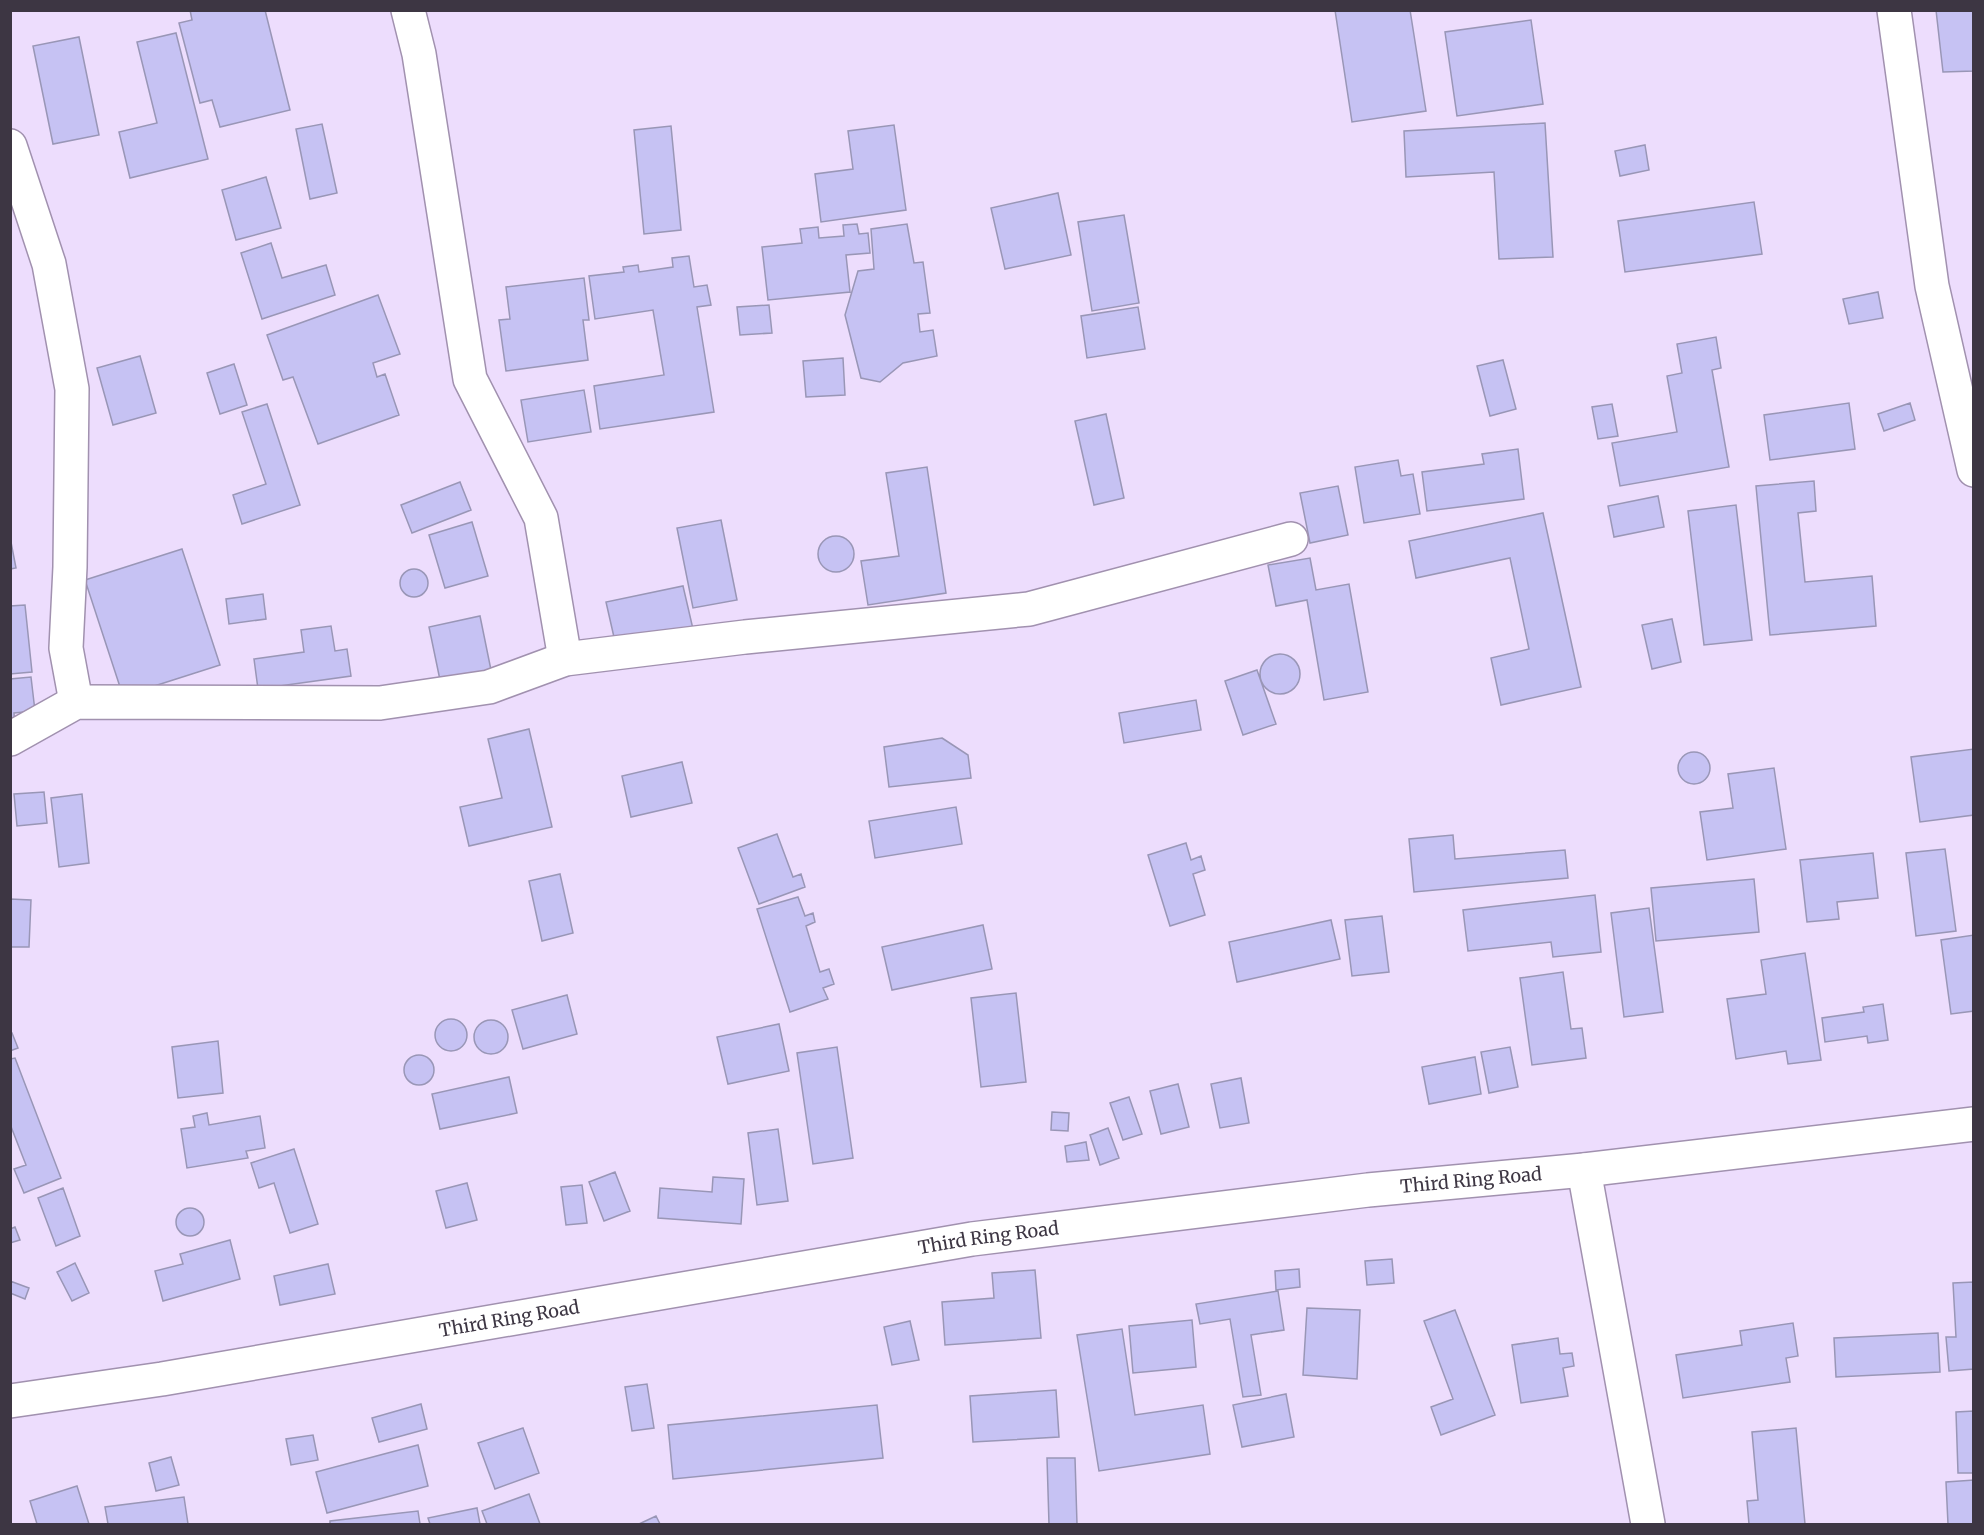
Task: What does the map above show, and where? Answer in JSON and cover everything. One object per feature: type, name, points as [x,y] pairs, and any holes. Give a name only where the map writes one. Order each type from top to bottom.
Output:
[{"type":"street","points":[[408,10],[419,54],[470,379],[541,518],[565,659]]},
{"type":"street","points":[[1894,10],[1932,285],[1974,470]]},
{"type":"street","points":[[10,146],[49,264],[72,389],[70,567],[66,648],[76,702]]},
{"type":"street","points":[[10,739],[76,702],[380,703],[489,687],[565,659],[745,637],[1029,609],[1291,539]]},
{"type":"street","name":"Third Ring Road","points":[[10,1401],[162,1379],[972,1239],[1368,1190],[1584,1170],[1974,1124]]},
{"type":"street","points":[[1584,1170],[1648,1524]]},
{"type":"building","points":[[190,10],[265,10],[290,110],[220,127],[212,100],[200,103],[179,23],[192,20]]},
{"type":"building","points":[[1335,10],[1410,10],[1426,111],[1352,122]]},
{"type":"building","points":[[1936,10],[1974,10],[1974,71],[1943,72]]},
{"type":"building","points":[[1531,20],[1543,104],[1457,116],[1445,32]]},
{"type":"building","points":[[176,33],[208,159],[130,178],[119,132],[157,123],[137,42]]},
{"type":"building","points":[[79,37],[99,135],[53,144],[33,46]]},
{"type":"building","points":[[1545,123],[1553,257],[1499,259],[1494,172],[1406,177],[1404,131]]},
{"type":"building","points":[[322,124],[337,193],[310,199],[296,129]]},
{"type":"building","points":[[894,125],[906,210],[821,222],[815,174],[853,169],[848,131]]},
{"type":"building","points":[[671,126],[681,230],[644,234],[634,130]]},
{"type":"building","points":[[1645,145],[1649,170],[1620,176],[1615,151]]},
{"type":"building","points":[[266,177],[281,228],[236,240],[222,190]]},
{"type":"building","points":[[1058,193],[1071,255],[1005,269],[991,208]]},
{"type":"building","points":[[1754,202],[1762,254],[1625,272],[1618,221]]},
{"type":"building","points":[[1124,215],[1139,303],[1092,311],[1078,222]]},
{"type":"building","points":[[857,224],[859,234],[868,233],[870,253],[846,255],[850,292],[768,300],[762,247],[802,243],[800,229],[818,227],[819,238],[844,236],[843,225]]},
{"type":"building","points":[[907,224],[914,263],[923,262],[930,313],[918,314],[920,332],[933,330],[937,356],[903,363],[880,382],[861,378],[845,315],[858,271],[874,269],[871,229]]},
{"type":"building","points":[[271,243],[282,278],[326,265],[335,295],[262,319],[241,253]]},
{"type":"building","points":[[689,256],[694,287],[707,285],[711,305],[697,307],[714,412],[600,429],[594,386],[664,375],[653,310],[595,319],[589,276],[624,272],[623,267],[638,265],[639,272],[673,267],[672,258]]},
{"type":"building","points":[[584,278],[589,320],[583,320],[588,360],[506,371],[499,320],[510,319],[506,287]]},
{"type":"building","points":[[1878,292],[1883,318],[1849,324],[1843,299]]},
{"type":"building","points":[[378,295],[400,354],[373,363],[377,377],[385,374],[399,415],[318,444],[293,377],[283,380],[267,335]]},
{"type":"building","points":[[769,305],[772,333],[740,335],[737,307]]},
{"type":"building","points":[[1138,307],[1145,349],[1087,358],[1081,316]]},
{"type":"building","points":[[1716,337],[1721,368],[1712,370],[1729,467],[1620,486],[1612,443],[1677,432],[1667,376],[1682,373],[1677,344]]},
{"type":"building","points":[[140,356],[156,413],[113,425],[97,368]]},
{"type":"building","points":[[843,358],[845,395],[806,397],[803,361]]},
{"type":"building","points":[[1503,360],[1516,409],[1490,416],[1477,366]]},
{"type":"building","points":[[234,364],[247,405],[220,414],[207,373]]},
{"type":"building","points":[[584,390],[591,432],[528,442],[521,400]]},
{"type":"building","points":[[1849,403],[1855,449],[1770,460],[1764,415]]},
{"type":"building","points":[[1910,403],[1915,420],[1884,431],[1878,414]]},
{"type":"building","points":[[267,404],[300,505],[242,524],[233,495],[266,484],[242,412]]},
{"type":"building","points":[[1612,404],[1618,436],[1598,439],[1592,407]]},
{"type":"building","points":[[1106,414],[1124,498],[1094,505],[1075,421]]},
{"type":"building","points":[[1518,449],[1524,499],[1427,511],[1422,472],[1484,464],[1482,454]]},
{"type":"building","points":[[1398,460],[1401,476],[1413,474],[1420,514],[1364,523],[1355,467]]},
{"type":"building","points":[[927,467],[946,593],[868,605],[861,561],[899,556],[886,473]]},
{"type":"building","points":[[1814,481],[1816,511],[1798,513],[1805,582],[1872,576],[1876,626],[1770,635],[1756,486]]},
{"type":"building","points":[[460,482],[471,510],[412,533],[401,505]]},
{"type":"building","points":[[1338,486],[1348,535],[1310,543],[1300,493]]},
{"type":"building","points":[[1658,496],[1664,527],[1614,537],[1608,506]]},
{"type":"building","points":[[1736,505],[1752,640],[1704,645],[1688,511]]},
{"type":"building","points":[[1543,513],[1581,687],[1501,705],[1491,658],[1529,649],[1510,558],[1416,578],[1409,541]]},
{"type":"building","points":[[721,520],[737,600],[693,608],[677,528]]},
{"type":"building","points":[[472,522],[488,576],[445,588],[429,535]]},
{"type":"building","points":[[836,536],[848,542],[854,554],[848,566],[836,572],[824,566],[818,554],[824,542]]},
{"type":"building","points":[[10,537],[16,568],[10,569]]},
{"type":"building","points":[[182,549],[220,665],[123,696],[85,580]]},
{"type":"building","points":[[1310,558],[1316,590],[1349,584],[1368,692],[1324,700],[1307,600],[1276,606],[1268,565]]},
{"type":"building","points":[[414,569],[424,573],[428,583],[424,593],[414,597],[404,593],[400,583],[404,573]]},
{"type":"building","points":[[683,586],[693,629],[616,646],[606,602]]},
{"type":"building","points":[[263,594],[266,619],[229,624],[226,599]]},
{"type":"building","points":[[25,605],[32,672],[10,674],[10,606]]},
{"type":"building","points":[[480,616],[491,670],[440,680],[429,627]]},
{"type":"building","points":[[1672,619],[1681,662],[1652,669],[1642,625]]},
{"type":"building","points":[[331,626],[335,651],[347,649],[351,676],[258,689],[254,659],[304,652],[301,630]]},
{"type":"building","points":[[1280,654],[1288,655],[1294,660],[1299,666],[1299,682],[1294,688],[1288,693],[1280,694],[1272,693],[1266,688],[1261,682],[1260,674],[1261,666],[1266,660],[1272,655]]},
{"type":"building","points":[[1257,670],[1276,724],[1243,735],[1225,681]]},
{"type":"building","points":[[31,677],[35,711],[14,713],[15,729],[10,730],[10,679]]},
{"type":"building","points":[[1196,700],[1201,730],[1124,743],[1119,713]]},
{"type":"building","points":[[529,729],[552,827],[469,846],[460,807],[502,798],[488,739]]},
{"type":"building","points":[[942,738],[968,755],[971,778],[889,787],[884,747]]},
{"type":"building","points":[[1974,749],[1974,815],[1920,822],[1911,757]]},
{"type":"building","points":[[1694,752],[1705,757],[1710,768],[1705,779],[1694,784],[1683,779],[1678,768],[1683,757]]},
{"type":"building","points":[[682,762],[692,803],[631,817],[622,776]]},
{"type":"building","points":[[1774,768],[1786,849],[1707,860],[1700,812],[1733,808],[1728,774]]},
{"type":"building","points":[[44,792],[47,823],[17,826],[14,794]]},
{"type":"building","points":[[82,794],[89,863],[59,867],[51,798]]},
{"type":"building","points":[[956,807],[962,844],[875,858],[869,821]]},
{"type":"building","points":[[777,834],[793,877],[801,874],[805,887],[759,904],[738,848]]},
{"type":"building","points":[[1453,835],[1455,859],[1565,850],[1568,878],[1414,892],[1409,839]]},
{"type":"building","points":[[1186,843],[1191,860],[1201,856],[1205,870],[1193,874],[1205,915],[1170,926],[1148,855]]},
{"type":"building","points":[[1945,849],[1956,931],[1916,936],[1906,853]]},
{"type":"building","points":[[1873,853],[1878,898],[1837,902],[1839,919],[1807,922],[1800,860]]},
{"type":"building","points":[[560,874],[573,933],[542,941],[529,881]]},
{"type":"building","points":[[1754,879],[1759,932],[1656,941],[1651,888]]},
{"type":"building","points":[[1595,895],[1601,952],[1553,957],[1551,942],[1468,951],[1463,910]]},
{"type":"building","points":[[798,897],[805,916],[813,913],[815,922],[806,926],[820,972],[829,969],[834,984],[823,988],[828,999],[790,1012],[757,909]]},
{"type":"building","points":[[10,899],[31,900],[29,947],[10,947]]},
{"type":"building","points":[[1649,908],[1663,1012],[1624,1017],[1611,913]]},
{"type":"building","points":[[1382,916],[1389,972],[1352,976],[1345,920]]},
{"type":"building","points":[[1331,920],[1340,959],[1237,982],[1229,942]]},
{"type":"building","points":[[983,925],[992,969],[892,990],[882,947]]},
{"type":"building","points":[[1974,935],[1974,1011],[1951,1014],[1941,940]]},
{"type":"building","points":[[1805,953],[1821,1060],[1788,1064],[1786,1051],[1736,1059],[1727,999],[1766,994],[1761,960]]},
{"type":"building","points":[[1563,972],[1571,1029],[1582,1028],[1586,1058],[1532,1065],[1520,978]]},
{"type":"building","points":[[1016,993],[1026,1082],[981,1087],[971,998]]},
{"type":"building","points":[[567,995],[577,1034],[523,1049],[512,1010]]},
{"type":"building","points":[[1883,1004],[1888,1040],[1868,1043],[1867,1036],[1825,1042],[1822,1018],[1864,1012],[1863,1007]]},
{"type":"building","points":[[451,1019],[462,1024],[467,1035],[462,1046],[451,1051],[440,1046],[435,1035],[440,1024]]},
{"type":"building","points":[[491,1020],[503,1025],[508,1037],[503,1049],[491,1054],[479,1049],[474,1037],[479,1025]]},
{"type":"building","points":[[779,1024],[789,1071],[728,1084],[717,1037]]},
{"type":"building","points":[[12,1033],[18,1048],[10,1051],[10,1034]]},
{"type":"building","points":[[218,1041],[223,1093],[178,1098],[172,1047]]},
{"type":"building","points":[[837,1047],[853,1158],[813,1164],[797,1053]]},
{"type":"building","points":[[1510,1047],[1518,1087],[1489,1093],[1481,1052]]},
{"type":"building","points":[[419,1055],[425,1056],[433,1064],[433,1076],[425,1084],[419,1085],[413,1084],[405,1076],[404,1070],[405,1064],[413,1056]]},
{"type":"building","points":[[1475,1057],[1481,1094],[1429,1104],[1422,1067]]},
{"type":"building","points":[[15,1058],[61,1178],[24,1193],[14,1169],[26,1165],[10,1124],[10,1059]]},
{"type":"building","points":[[509,1077],[517,1113],[440,1129],[432,1094]]},
{"type":"building","points":[[1241,1078],[1249,1123],[1220,1128],[1211,1084]]},
{"type":"building","points":[[1178,1084],[1189,1127],[1161,1134],[1150,1091]]},
{"type":"building","points":[[1129,1097],[1142,1134],[1123,1140],[1110,1103]]},
{"type":"building","points":[[1052,1112],[1069,1113],[1068,1131],[1051,1130]]},
{"type":"building","points":[[207,1113],[209,1125],[260,1116],[265,1148],[246,1151],[248,1158],[187,1168],[181,1129],[195,1127],[193,1116]]},
{"type":"building","points":[[1108,1128],[1119,1158],[1100,1165],[1090,1135]]},
{"type":"building","points":[[778,1129],[788,1201],[757,1205],[748,1133]]},
{"type":"building","points":[[1086,1142],[1089,1160],[1067,1162],[1065,1146]]},
{"type":"building","points":[[294,1149],[318,1224],[290,1233],[274,1183],[259,1188],[251,1163]]},
{"type":"building","points":[[615,1172],[630,1211],[604,1221],[589,1182]]},
{"type":"building","points":[[713,1177],[744,1179],[741,1224],[658,1218],[660,1188],[712,1192]]},
{"type":"building","points":[[467,1183],[477,1220],[446,1228],[436,1191]]},
{"type":"building","points":[[582,1185],[587,1223],[566,1225],[561,1187]]},
{"type":"building","points":[[63,1188],[80,1236],[56,1246],[38,1198]]},
{"type":"building","points":[[190,1208],[200,1212],[204,1222],[200,1232],[190,1236],[180,1232],[176,1222],[180,1212]]},
{"type":"building","points":[[15,1227],[20,1240],[10,1243],[10,1229]]},
{"type":"building","points":[[230,1240],[240,1279],[163,1301],[155,1271],[183,1264],[180,1254]]},
{"type":"building","points":[[1392,1259],[1394,1283],[1367,1285],[1365,1261]]},
{"type":"building","points":[[75,1263],[89,1293],[72,1301],[57,1272]]},
{"type":"building","points":[[328,1264],[335,1294],[280,1305],[274,1276]]},
{"type":"building","points":[[1299,1269],[1300,1287],[1276,1290],[1275,1271]]},
{"type":"building","points":[[1035,1270],[1041,1338],[945,1345],[942,1302],[994,1298],[992,1273]]},
{"type":"building","points":[[10,1281],[29,1288],[25,1299],[10,1293]]},
{"type":"building","points":[[1974,1282],[1974,1369],[1949,1371],[1946,1337],[1956,1337],[1953,1283]]},
{"type":"building","points":[[1278,1291],[1284,1330],[1251,1335],[1261,1395],[1243,1397],[1230,1319],[1200,1324],[1196,1304]]},
{"type":"building","points":[[1307,1308],[1360,1310],[1357,1379],[1303,1375]]},
{"type":"building","points":[[1455,1310],[1495,1415],[1441,1435],[1431,1407],[1453,1399],[1424,1321]]},
{"type":"building","points":[[1192,1320],[1196,1367],[1133,1373],[1129,1326]]},
{"type":"building","points":[[910,1321],[919,1360],[892,1365],[884,1327]]},
{"type":"building","points":[[1793,1323],[1798,1356],[1786,1358],[1790,1382],[1683,1398],[1676,1355],[1742,1345],[1740,1331]]},
{"type":"building","points":[[1122,1329],[1135,1415],[1203,1405],[1210,1454],[1099,1471],[1077,1335]]},
{"type":"building","points":[[1938,1333],[1940,1372],[1836,1377],[1834,1338]]},
{"type":"building","points":[[1558,1338],[1560,1354],[1572,1353],[1574,1366],[1563,1368],[1568,1396],[1521,1403],[1512,1345]]},
{"type":"building","points":[[647,1384],[654,1428],[632,1431],[625,1387]]},
{"type":"building","points":[[1056,1390],[1059,1437],[973,1442],[970,1396]]},
{"type":"building","points":[[1286,1394],[1294,1437],[1242,1447],[1233,1405]]},
{"type":"building","points":[[421,1404],[427,1429],[379,1442],[372,1418]]},
{"type":"building","points":[[877,1405],[883,1458],[673,1479],[668,1425]]},
{"type":"building","points":[[1974,1411],[1974,1473],[1958,1473],[1956,1412]]},
{"type":"building","points":[[523,1428],[539,1473],[495,1489],[478,1443]]},
{"type":"building","points":[[1796,1428],[1805,1524],[1749,1524],[1747,1501],[1758,1500],[1752,1432]]},
{"type":"building","points":[[313,1435],[318,1460],[291,1465],[286,1439]]},
{"type":"building","points":[[418,1445],[428,1486],[327,1513],[316,1472]]},
{"type":"building","points":[[171,1457],[179,1485],[156,1491],[149,1463]]},
{"type":"building","points":[[1047,1458],[1075,1458],[1077,1524],[1049,1524]]},
{"type":"building","points":[[1974,1480],[1974,1524],[1948,1524],[1946,1482]]},
{"type":"building","points":[[77,1486],[89,1524],[37,1524],[30,1501]]},
{"type":"building","points":[[529,1494],[540,1524],[487,1524],[482,1511]]},
{"type":"building","points":[[184,1497],[188,1524],[108,1524],[105,1507]]},
{"type":"building","points":[[477,1508],[480,1524],[430,1524],[428,1518]]},
{"type":"building","points":[[418,1511],[420,1524],[330,1524],[330,1521]]},
{"type":"building","points":[[656,1516],[660,1524],[639,1524]]}]
